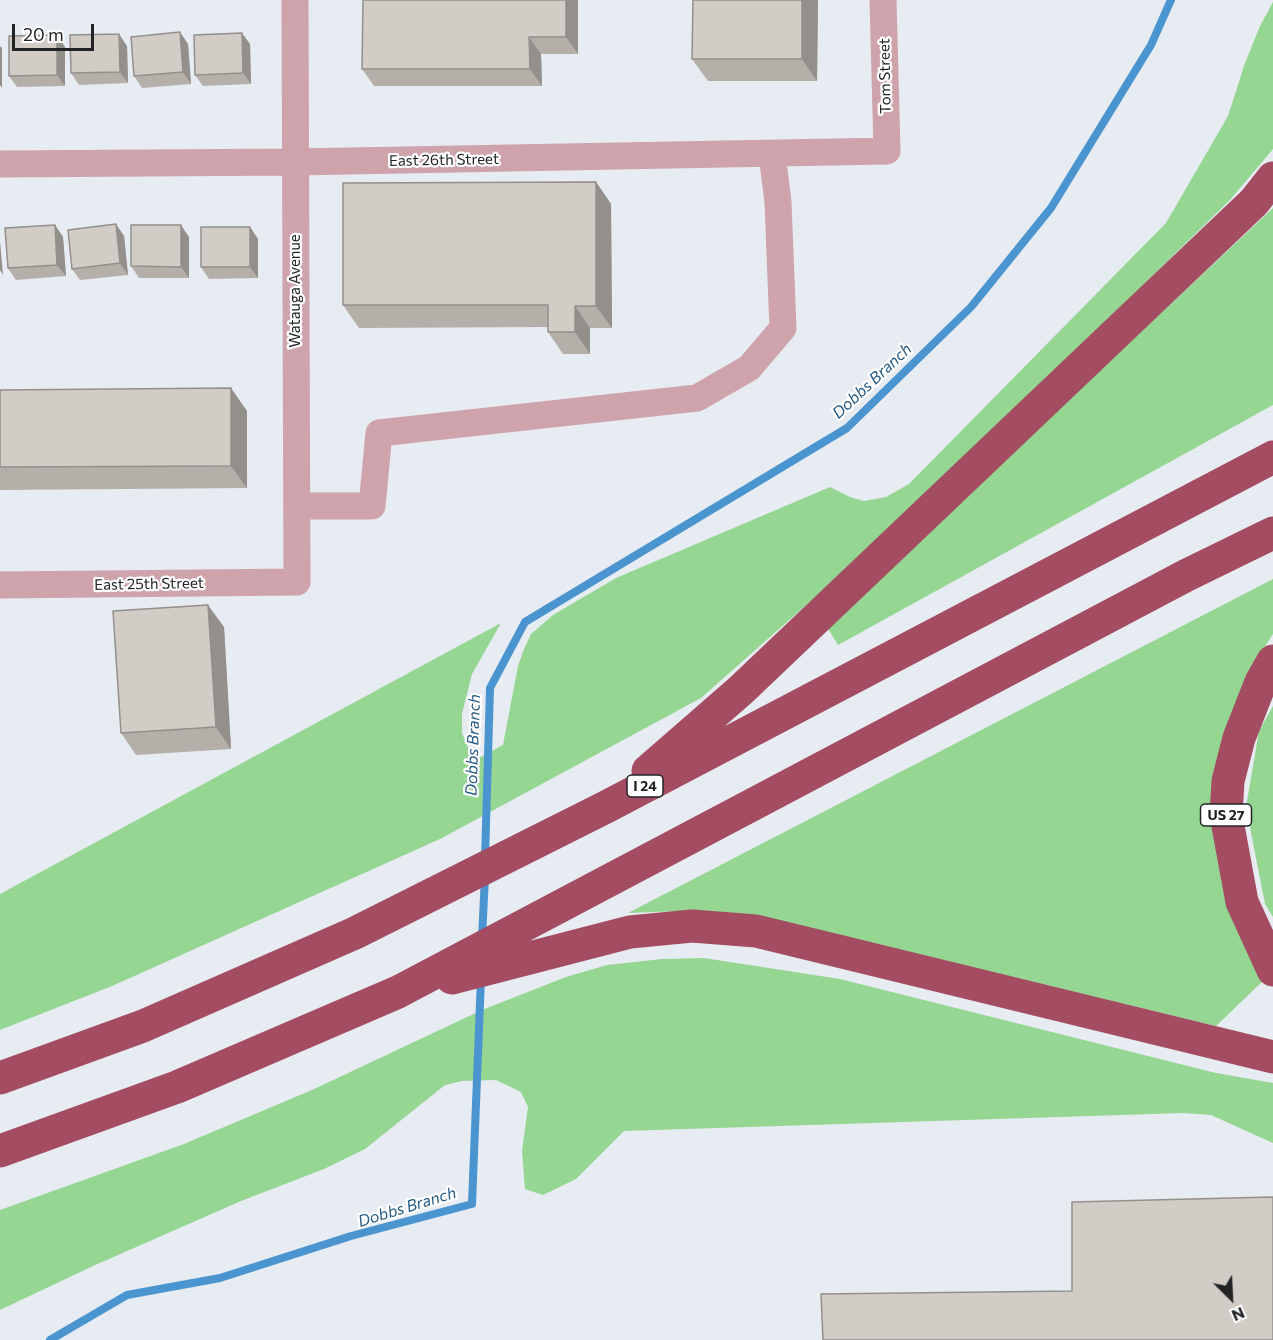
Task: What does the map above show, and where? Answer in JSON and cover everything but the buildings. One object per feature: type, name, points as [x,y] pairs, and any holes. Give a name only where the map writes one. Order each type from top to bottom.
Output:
[{"type":"highway","points":[[606,807],[741,690],[1254,202],[1273,178]]},
{"type":"highway","name":"I 24","points":[[0,1078],[143,1026],[355,933],[606,807],[1273,457]]},
{"type":"highway","points":[[0,1151],[177,1087],[398,992],[1187,575],[1273,533]]},
{"type":"highway","name":"US 27","points":[[1273,661],[1261,682],[1239,738],[1228,781],[1226,815],[1242,902],[1273,970]]},
{"type":"highway","points":[[398,992],[630,932],[692,926],[724,928],[756,931],[1273,1057]]},
{"type":"street","name":"Watauga Avenue","points":[[295,0],[297,582]]},
{"type":"street","name":"Tom Street","points":[[883,0],[887,151]]},
{"type":"street","name":"East 26th Street","points":[[0,164],[295,162],[887,151]]},
{"type":"street","points":[[297,506],[372,506],[379,433],[697,398],[749,368],[783,328],[778,202],[772,153]]},
{"type":"street","name":"East 25th Street","points":[[0,585],[297,582]]},
{"type":"green space","points":[[1273,2],[1273,149],[1230,200],[1101,326],[822,591],[701,698],[440,839],[112,986],[0,1030],[0,894],[501,623],[472,674],[462,714],[462,733],[470,753],[479,758],[503,745],[518,666],[524,649],[531,634],[553,615],[616,578],[830,487],[864,501],[886,497],[909,484],[1166,223],[1228,116],[1245,63],[1260,26]]},
{"type":"green space","points":[[1273,208],[1273,405],[838,645],[827,627]]},
{"type":"green space","points":[[1273,579],[1273,634],[1264,648],[1217,768],[1264,980],[1216,1026],[851,938],[680,911],[628,913]]},
{"type":"green space","points":[[1273,706],[1273,917],[1265,904],[1246,807],[1259,731]]},
{"type":"green space","points":[[704,958],[840,979],[1216,1073],[1273,1083],[1273,1143],[1211,1115],[1183,1113],[624,1131],[576,1179],[543,1195],[525,1189],[522,1151],[528,1107],[521,1092],[496,1080],[462,1081],[445,1085],[365,1149],[324,1169],[241,1201],[93,1266],[0,1310],[0,1210],[184,1144],[312,1090],[482,1010],[566,977],[607,965],[662,959]]},
{"type":"waterway","name":"Dobbs Branch","points":[[485,858],[490,688],[525,622],[847,428],[971,307],[1051,208],[1151,45],[1171,0]]},
{"type":"waterway","name":"Dobbs Branch","points":[[482,939],[485,876]]},
{"type":"waterway","name":"Dobbs Branch","points":[[50,1340],[127,1295],[220,1278],[351,1236],[472,1204],[481,978]]}]
